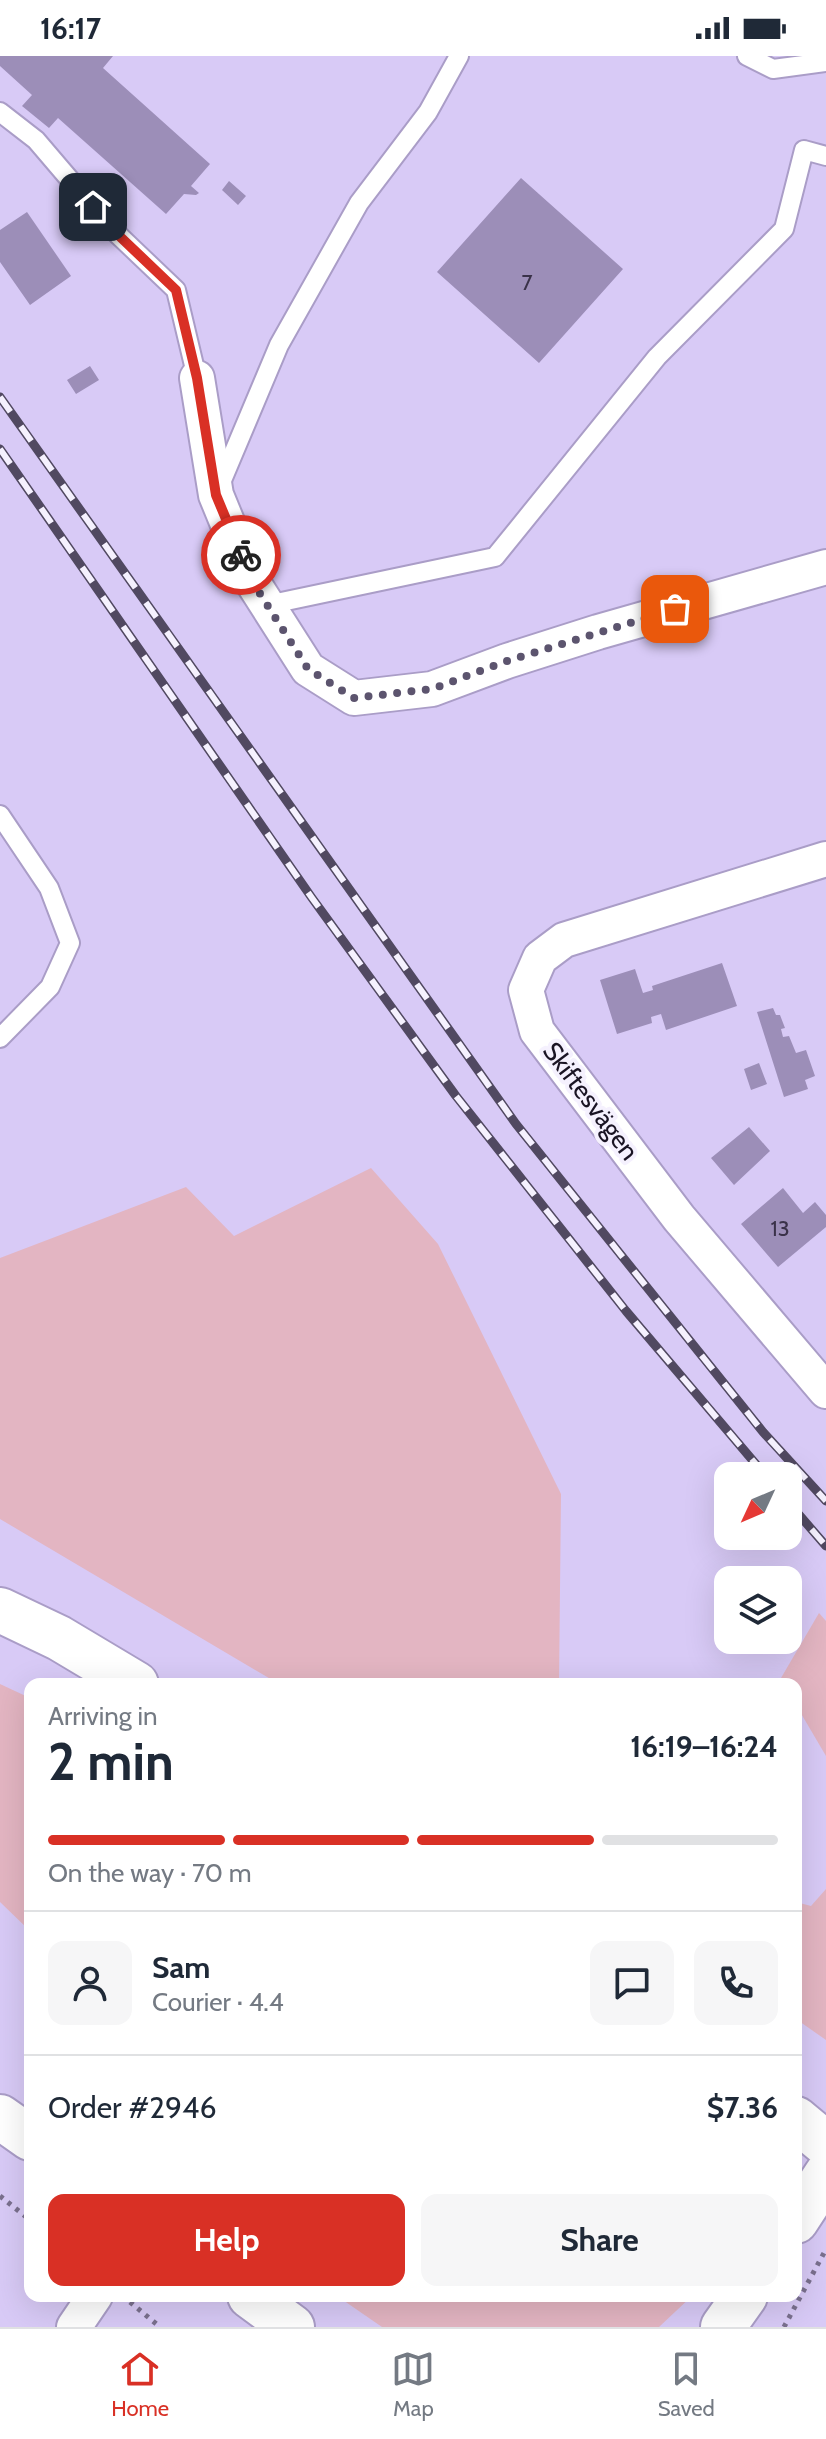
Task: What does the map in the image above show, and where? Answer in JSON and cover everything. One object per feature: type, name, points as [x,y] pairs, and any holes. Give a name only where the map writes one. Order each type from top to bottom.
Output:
[{"type":"main road","points":[[0,1610],[59,1638],[126,1678]]},
{"type":"main road","points":[[0,2117],[24,2134]]},
{"type":"main road","points":[[802,2124],[826,2144]]},
{"type":"main road","points":[[258,2302],[292,2327]]},
{"type":"main road","points":[[723,2327],[741,2302]]},
{"type":"street","points":[[197,378],[216,495],[250,578],[308,669],[354,698],[432,689],[598,632],[826,567]]},
{"type":"street","name":"Skiftesvägen","points":[[826,859],[564,940],[540,958],[526,990],[537,1031],[679,1218],[826,1391]]},
{"type":"street","points":[[74,2327],[91,2302]]},
{"type":"lane","points":[[216,495],[279,345],[359,203],[428,112],[459,56]]},
{"type":"lane","points":[[747,56],[773,69],[826,62]]},
{"type":"lane","points":[[0,112],[36,140],[112,229],[176,290],[197,378]]},
{"type":"lane","points":[[267,605],[495,557],[657,357],[784,229],[804,150],[826,156]]},
{"type":"lane","points":[[0,815],[49,888],[70,943],[50,987],[0,1038]]},
{"type":"path","points":[[0,2196],[24,2215]]},
{"type":"path","points":[[802,2294],[826,2249]]},
{"type":"path","points":[[130,2302],[160,2327]]},
{"type":"path","points":[[784,2327],[797,2302]]},
{"type":"shaded area","points":[[371,1168],[438,1244],[561,1494],[559,1678],[269,1678],[0,1519],[0,1258],[186,1187],[234,1236]]},
{"type":"shaded area","points":[[819,1613],[826,1621],[826,1756],[802,1715],[802,1678],[781,1678],[795,1654],[802,1654],[802,1642]]},
{"type":"shaded area","points":[[0,1684],[24,1695],[24,1925],[0,1902]]},
{"type":"shaded area","points":[[826,1889],[826,2040],[802,2023],[802,1904],[811,1906]]},
{"type":"shaded area","points":[[346,2302],[686,2302],[659,2327],[382,2327]]},
{"type":"building","points":[[0,56],[113,56],[103,68],[210,164],[191,186],[199,193],[184,194],[166,214],[58,118],[49,128],[22,106],[32,95],[0,66]]},
{"type":"building","points":[[521,178],[623,269],[539,363],[437,272]]},
{"type":"building","points":[[229,181],[246,196],[238,205],[222,190]]},
{"type":"building","points":[[27,212],[71,276],[30,305],[0,262],[0,230]]},
{"type":"building","points":[[90,366],[99,380],[76,394],[67,380]]},
{"type":"building","points":[[722,963],[737,1006],[666,1030],[661,1014],[651,1017],[652,1023],[617,1034],[600,980],[635,969],[643,993],[653,990],[652,986]]},
{"type":"building","points":[[773,1008],[776,1015],[780,1015],[785,1028],[781,1029],[783,1037],[789,1036],[796,1053],[806,1050],[815,1076],[805,1080],[808,1089],[784,1097],[757,1012]]},
{"type":"building","points":[[759,1063],[767,1084],[751,1090],[744,1069]]},
{"type":"building","points":[[749,1127],[770,1151],[734,1185],[711,1158]]},
{"type":"building","points":[[783,1188],[803,1213],[815,1202],[826,1215],[826,1227],[778,1267],[741,1224]]},
{"type":"railway","points":[[0,397],[516,1124],[763,1432],[826,1501]]},
{"type":"railway","points":[[0,449],[312,898],[456,1096],[626,1311],[754,1462]]},
{"type":"railway","points":[[802,1518],[826,1546]]},
{"type":"way so far","points":[[241,555],[250,578],[308,669],[354,698],[432,689],[507,661],[675,609]]},
{"type":"route","points":[[93,207],[176,290],[197,378],[216,495],[241,555]]}]
